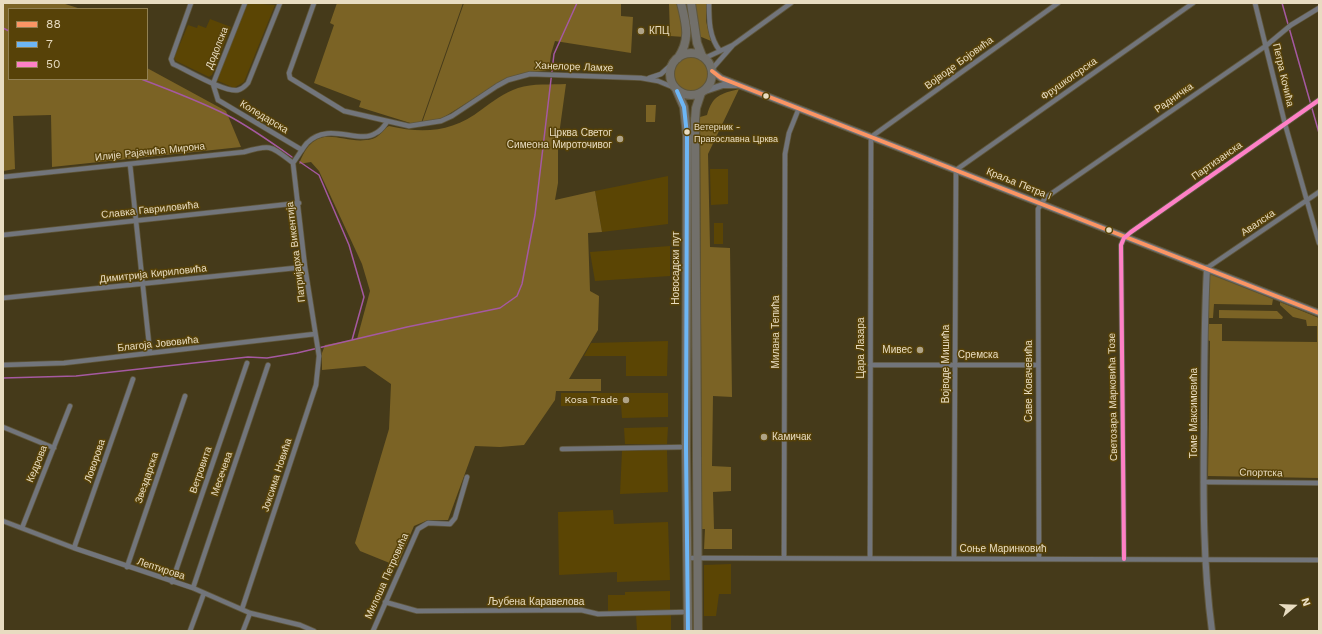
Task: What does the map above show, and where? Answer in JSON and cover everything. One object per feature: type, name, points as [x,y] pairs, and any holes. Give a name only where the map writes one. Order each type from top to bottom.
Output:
[{"type":"main road","points":[[681,3],[687,36],[686,43],[675,61],[670,75],[676,90],[687,96],[703,92],[711,82],[712,70],[697,43],[691,3]]},
{"type":"main road","points":[[675,61],[691,53],[704,57]]},
{"type":"main road","name":"Новосадски пут","points":[[676,90],[684,107],[687,135],[686,447],[688,631]]},
{"type":"main road","name":"Новосадски пут","points":[[698,631],[695,120],[696,108],[703,92]]},
{"type":"street","points":[[191,3],[171,59],[174,64],[212,84],[237,91],[244,88],[248,83],[280,3]]},
{"type":"street","name":"Додолска","points":[[218,100],[212,84],[245,3]]},
{"type":"street","name":"Ханелоре Ламхе","points":[[314,3],[289,76],[292,80],[344,111],[387,122],[409,126],[441,121],[452,116],[508,80],[530,74],[642,78],[658,81],[676,90]]},
{"type":"street","points":[[709,3],[710,30],[716,47],[720,51]]},
{"type":"street","points":[[704,57],[733,45],[791,3]]},
{"type":"street","name":"Војводе Бојовића","points":[[871,137],[1058,3]]},
{"type":"street","name":"Фрушкогорска","points":[[956,170],[1193,3]]},
{"type":"street","name":"Петра Кочића","points":[[1255,3],[1267,45],[1285,124],[1319,243]]},
{"type":"street","name":"Радничка","points":[[1041,204],[1045,198],[1267,45],[1289,27],[1319,8]]},
{"type":"street","points":[[712,70],[733,45]]},
{"type":"street","name":"Ханелоре Ламхе","points":[[642,78],[658,76],[675,61]]},
{"type":"street","name":"Краља Петра I","points":[[712,70],[721,78],[743,85],[871,137],[1319,313]]},
{"type":"street","points":[[703,92],[723,85],[743,85]]},
{"type":"street","points":[[218,100],[218,94],[224,88]]},
{"type":"street","name":"Коледарска","points":[[218,100],[302,150]]},
{"type":"street","name":"Партизанска","points":[[1125,237],[1319,100]]},
{"type":"street","name":"Милана Тепића","points":[[784,558],[785,154],[790,133],[799,108]]},
{"type":"street","points":[[293,164],[302,150],[312,139],[324,133],[370,136],[379,131],[387,122]]},
{"type":"street","name":"Цара Лазара","points":[[870,558],[871,137]]},
{"type":"street","name":"Илије Рајачића Мирона","points":[[3,177],[244,152],[268,146],[293,164]]},
{"type":"street","points":[[130,164],[150,353]]},
{"type":"street","name":"Патријарха Викентија","points":[[293,164],[299,203],[305,267],[317,346]]},
{"type":"street","name":"Војводе Мишића","points":[[954,558],[956,170]]},
{"type":"street","name":"Авалска","points":[[1207,268],[1319,192]]},
{"type":"street","name":"Славка Гавриловића","points":[[3,235],[299,203]]},
{"type":"street","name":"Саве Ковачевића","points":[[1039,558],[1038,209],[1041,204]]},
{"type":"street","name":"Светозара Марковића Тозе","points":[[1124,559],[1121,245],[1125,237]]},
{"type":"street","name":"Димитрија Кириловића","points":[[3,298],[142,285],[305,267]]},
{"type":"street","name":"Томе Максимовића","points":[[1207,268],[1204,321],[1203,482],[1205,559],[1212,631]]},
{"type":"street","name":"Благоја Јововића","points":[[3,365],[64,363],[315,334]]},
{"type":"street","name":"Јоксима Новића","points":[[242,609],[316,385],[318,370],[317,346]]},
{"type":"street","name":"Ветровита","points":[[172,582],[247,363]]},
{"type":"street","name":"Месечева","points":[[193,588],[268,365]]},
{"type":"street","name":"Сремска","points":[[870,365],[1038,365]]},
{"type":"street","name":"Ловорова","points":[[74,548],[133,379]]},
{"type":"street","name":"Звездарска","points":[[127,567],[185,396]]},
{"type":"street","name":"Кедрова","points":[[22,528],[70,406]]},
{"type":"street","points":[[3,427],[54,448]]},
{"type":"street","points":[[562,449],[686,447]]},
{"type":"street","name":"Милоша Петровића","points":[[373,631],[418,529],[428,523],[450,524],[455,518],[467,477]]},
{"type":"street","name":"Спортска","points":[[1203,482],[1319,483]]},
{"type":"street","name":"Лептирова","points":[[3,521],[127,567],[193,588],[250,613],[300,625],[313,631]]},
{"type":"street","name":"Соње Маринковић","points":[[687,558],[1319,560]]},
{"type":"street","points":[[190,631],[204,593]]},
{"type":"street","name":"Љубена Каравелова","points":[[385,602],[417,611],[581,610],[598,614],[687,612]]},
{"type":"street","points":[[243,631],[250,613]]},
{"type":"shaded area","points":[[3,3],[62,3],[78,8],[8,8],[8,80],[148,80],[148,69],[226,111],[241,147],[52,167],[51,115],[13,116],[15,169],[3,171]]},
{"type":"shaded area","points":[[248,3],[275,5],[244,82],[234,88],[216,80]]},
{"type":"shaded area","points":[[337,3],[463,3],[420,126],[359,107],[361,101],[314,83],[334,25],[330,23]]},
{"type":"shaded area","points":[[464,3],[621,3],[621,16],[633,17],[631,53],[555,41],[551,54],[549,70],[520,74],[505,79],[441,119],[422,123]]},
{"type":"shaded area","points":[[669,3],[679,3],[684,37],[670,36]]},
{"type":"shaded area","points":[[693,3],[706,3],[706,21],[711,41],[699,36]]},
{"type":"shaded area","points":[[210,19],[231,27],[212,75],[209,77],[176,61],[174,58],[188,25],[197,28],[198,25],[206,28]]},
{"type":"shaded area","points":[[691,57],[703,62],[708,74],[703,86],[691,91],[679,86],[674,74],[679,62]]},
{"type":"shaded area","points":[[566,84],[558,142],[558,183],[555,200],[595,191],[602,232],[588,233],[590,291],[599,296],[598,330],[569,379],[601,379],[601,391],[556,391],[555,400],[524,445],[500,447],[475,446],[448,520],[428,520],[414,526],[397,566],[360,551],[355,543],[389,429],[391,384],[365,366],[322,370],[322,353],[325,345],[357,339],[370,291],[362,264],[319,171],[311,162],[299,164],[306,150],[314,141],[322,138],[331,137],[350,140],[372,139],[389,126],[414,130],[449,127],[460,123],[508,92],[518,88],[536,85]]},
{"type":"shaded area","points":[[739,89],[708,154],[710,247],[730,248],[732,397],[713,396],[712,466],[731,467],[731,491],[713,492],[714,529],[732,529],[732,549],[704,549],[705,529],[702,529],[700,117],[707,115],[709,108],[718,96]]},
{"type":"shaded area","points":[[646,105],[656,105],[655,122],[646,122]]},
{"type":"shaded area","points":[[710,169],[728,169],[728,204],[711,205]]},
{"type":"shaded area","points":[[668,176],[668,224],[602,232],[595,191]]},
{"type":"shaded area","points":[[714,223],[723,223],[723,244],[714,244]]},
{"type":"shaded area","points":[[670,246],[670,276],[595,281],[590,252]]},
{"type":"shaded area","points":[[1210,274],[1273,299],[1272,305],[1214,304],[1213,318],[1207,318]]},
{"type":"shaded area","points":[[1280,302],[1319,318],[1319,478],[1208,476],[1210,341],[1207,340],[1207,324],[1222,324],[1222,341],[1317,342],[1317,326],[1307,326],[1306,320],[1293,317],[1280,305]]},
{"type":"shaded area","points":[[1219,310],[1277,311],[1283,317],[1282,319],[1219,318]]},
{"type":"shaded area","points":[[668,341],[667,376],[626,376],[626,356],[584,356],[591,343]]},
{"type":"shaded area","points":[[561,393],[668,393],[668,417],[622,418],[621,405],[561,406]]},
{"type":"shaded area","points":[[668,427],[667,444],[625,444],[624,428]]},
{"type":"shaded area","points":[[667,450],[668,492],[620,494],[622,451]]},
{"type":"shaded area","points":[[613,510],[614,524],[668,522],[670,580],[617,582],[617,572],[559,575],[558,512]]},
{"type":"shaded area","points":[[731,564],[731,594],[719,594],[716,616],[704,616],[704,565]]},
{"type":"shaded area","points":[[670,591],[670,610],[608,611],[608,595],[625,595],[625,592]]},
{"type":"shaded area","points":[[671,614],[671,631],[637,631],[636,615]]},
{"type":"waterway","points":[[3,378],[76,376],[248,357],[267,358],[297,353],[407,327],[500,308],[517,296],[522,284],[535,215],[554,54],[577,3]]},
{"type":"waterway","points":[[1282,3],[1319,133]]},
{"type":"waterway","points":[[3,28],[8,30]]},
{"type":"waterway","points":[[144,80],[195,100],[227,115],[268,140],[292,157]]},
{"type":"waterway","points":[[300,162],[319,175],[349,245],[364,297],[352,340]]},
{"type":"transit line","name":"88","points":[[712,71],[721,78],[1319,313]]},
{"type":"transit line","name":"7","points":[[677,91],[684,107],[687,135],[686,447],[688,631]]},
{"type":"transit line","name":"50","points":[[1124,559],[1121,245],[1124,238],[1131,232],[1319,100]]},
{"type":"place","name":"КПЦ","points":[[641,31]]},
{"type":"place","name":"Ветерник - Православна Црква","points":[[687,132]]},
{"type":"place","name":"Црква Светог Симеона Мироточивог","points":[[620,139]]},
{"type":"place","name":"Мивес","points":[[920,350]]},
{"type":"place","name":"Kosa Trade","points":[[626,400]]},
{"type":"place","name":"Камичак","points":[[764,437]]}]
